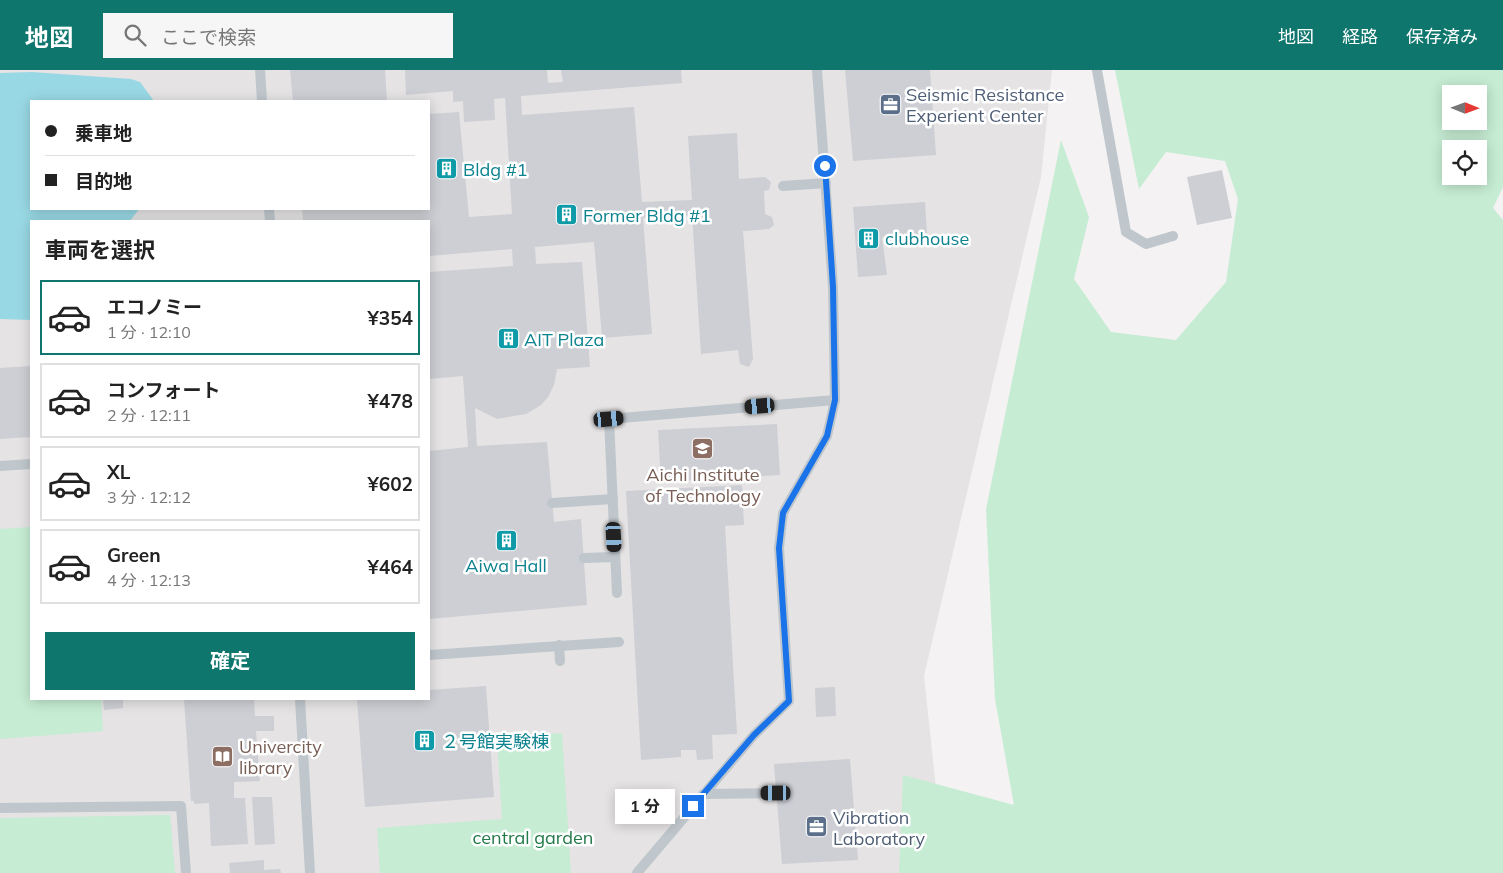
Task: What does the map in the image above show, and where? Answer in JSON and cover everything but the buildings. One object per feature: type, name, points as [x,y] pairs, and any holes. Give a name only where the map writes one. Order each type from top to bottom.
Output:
[{"type":"lane","points":[[260,70],[262,100]]},
{"type":"lane","points":[[637,873],[754,735],[789,701],[779,548],[783,513],[827,436],[835,400],[833,287],[816,70]]},
{"type":"lane","points":[[1097,70],[1126,232],[1146,244],[1173,236]]},
{"type":"lane","points":[[783,186],[826,183]]},
{"type":"lane","points":[[617,593],[609,419],[835,400]]},
{"type":"lane","points":[[0,466],[30,464]]},
{"type":"lane","points":[[552,503],[613,499]]},
{"type":"lane","points":[[584,558],[615,556]]},
{"type":"lane","points":[[430,655],[619,642]]},
{"type":"lane","points":[[559,645],[560,661]]},
{"type":"lane","points":[[300,700],[310,873]]},
{"type":"lane","points":[[703,794],[776,793]]},
{"type":"lane","points":[[0,808],[181,806],[186,873]]},
{"type":"shaded area","name":"Aichi Institute of Technology","points":[[0,70],[1052,70],[1041,177],[924,676],[945,873],[0,873]]},
{"type":"green space","points":[[1115,70],[1503,70],[1503,187],[1493,208],[1503,220],[1503,873],[899,873],[903,775],[1014,805],[995,699],[986,509],[1061,140],[1089,217],[1074,279],[1111,332],[1176,340],[1226,282],[1238,199],[1225,161],[1166,152],[1139,189]]},
{"type":"green space","points":[[30,527],[30,700],[101,700],[103,731],[0,739],[0,529]]},
{"type":"green space","name":"central garden","points":[[562,733],[571,873],[380,873],[377,828],[502,819],[497,738]]},
{"type":"green space","points":[[170,815],[175,873],[0,873],[0,818]]},
{"type":"water","points":[[32,72],[131,79],[140,82],[153,100],[30,100],[30,210],[138,210],[131,220],[30,220],[30,320],[0,319],[0,73]]},
{"type":"place","name":"Seismic Resistance Experient Center","points":[[890,104]]},
{"type":"place","name":"Bldg #1","points":[[447,169]]},
{"type":"place","name":"Former Bldg #1","points":[[567,215]]},
{"type":"place","name":"clubhouse","points":[[869,238]]},
{"type":"place","name":"AIT Plaza","points":[[508,339]]},
{"type":"place","name":"Aichi Institute of Technology","points":[[703,449]]},
{"type":"place","name":"Aiwa Hall","points":[[506,540]]},
{"type":"place","name":"２号館実験棟","points":[[425,741]]},
{"type":"place","name":"Univercity library","points":[[223,756]]},
{"type":"place","name":"Vibration Laboratory","points":[[817,827]]},
{"type":"route","points":[[693,806],[754,735],[789,701],[779,548],[783,513],[827,436],[835,400],[833,287],[825,166]]}]
